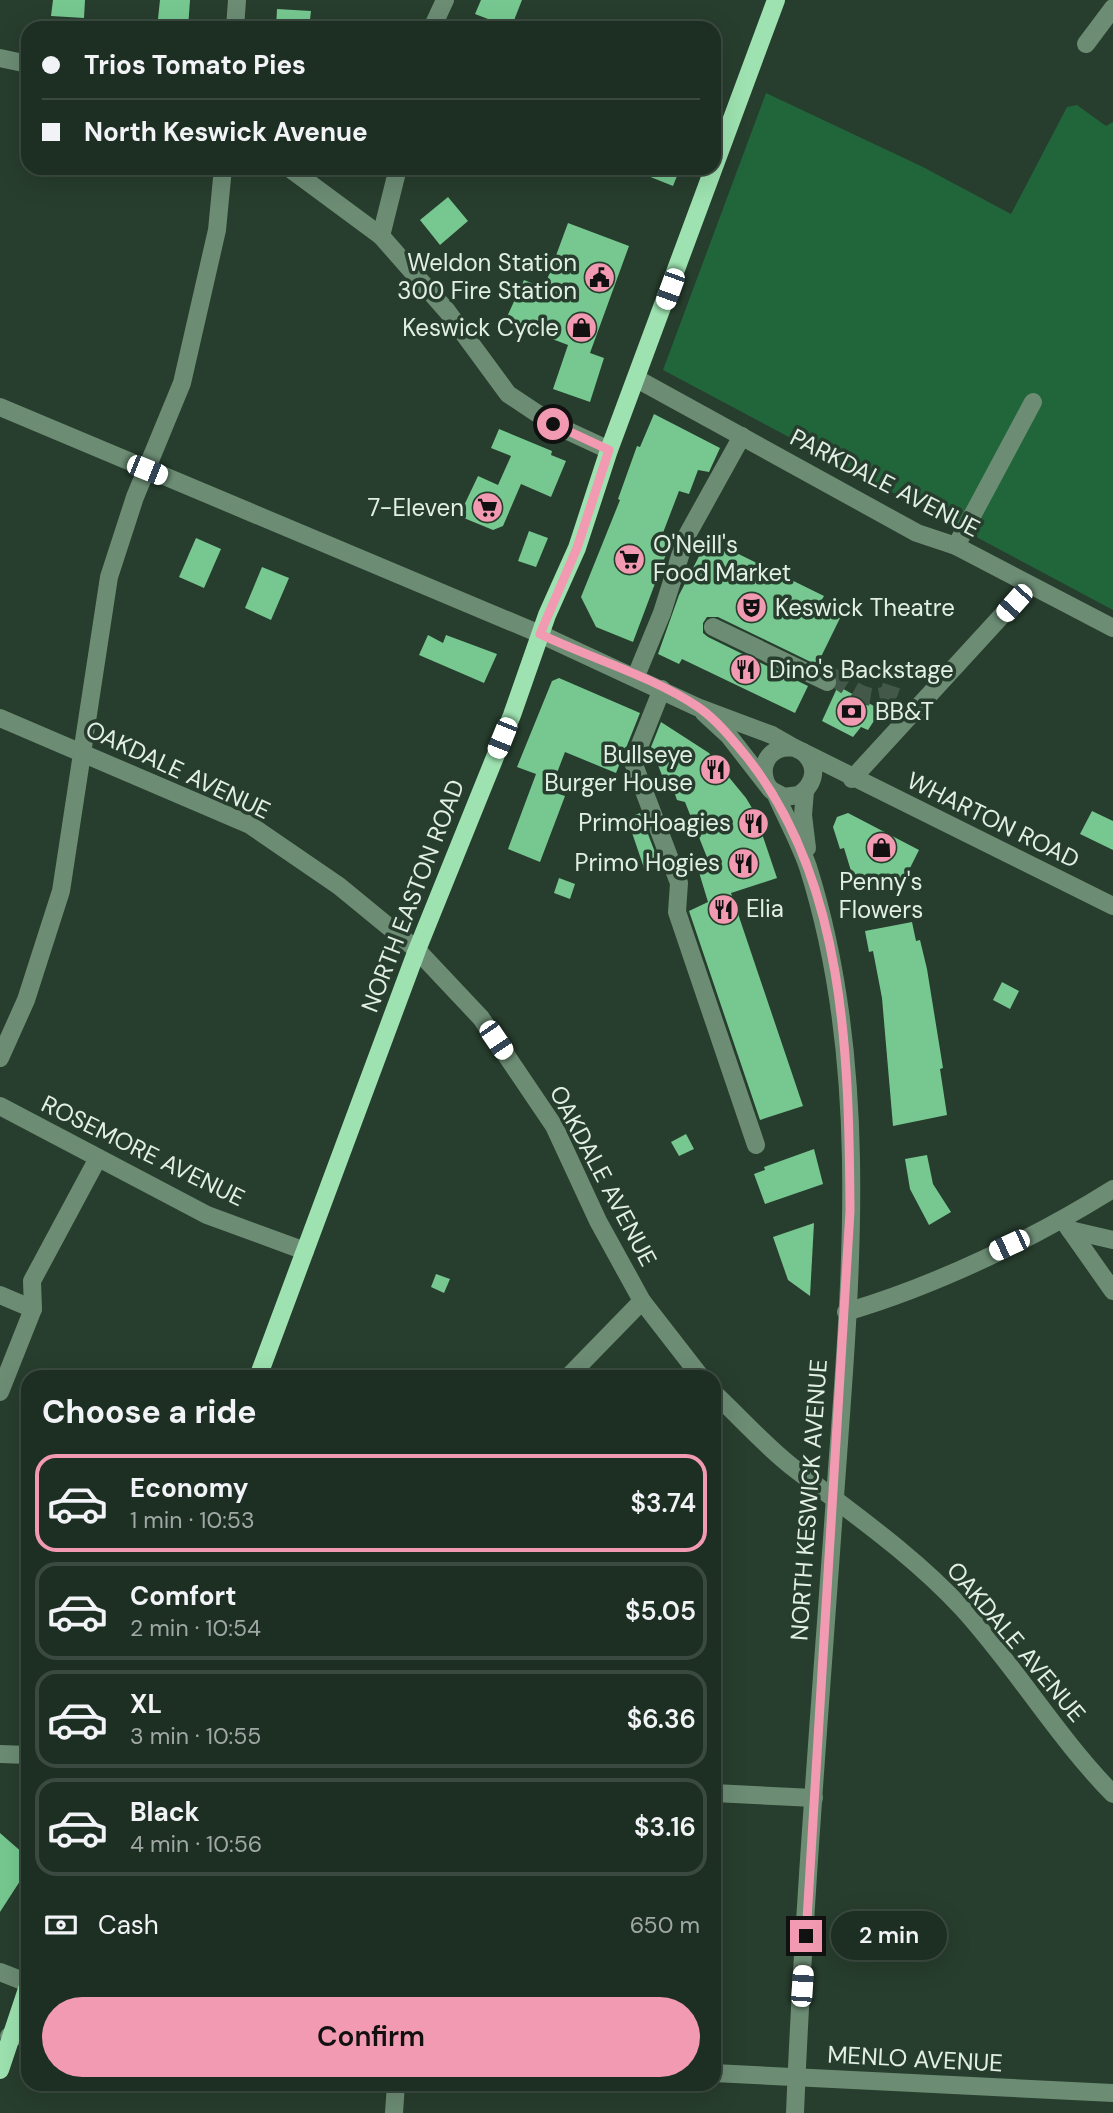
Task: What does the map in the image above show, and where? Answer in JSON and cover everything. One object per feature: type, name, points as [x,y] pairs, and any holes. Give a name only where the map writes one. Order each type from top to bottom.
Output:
[{"type":"main road","name":"NORTH EASTON ROAD","points":[[721,148],[776,0]]},
{"type":"main road","name":"NORTH EASTON ROAD","points":[[261,1370],[417,950],[512,715],[540,634],[577,548],[609,450],[711,175]]},
{"type":"main road","points":[[0,2070],[21,2005]]},
{"type":"street","points":[[236,21],[237,0]]},
{"type":"street","points":[[435,21],[445,0]]},
{"type":"street","points":[[1086,44],[1113,8]]},
{"type":"street","points":[[0,58],[21,62]]},
{"type":"street","points":[[0,1058],[26,1000],[61,891],[109,576],[135,497],[182,383],[217,230],[222,175]]},
{"type":"street","points":[[298,175],[381,236],[447,311],[508,394],[553,424],[609,450]]},
{"type":"street","points":[[381,236],[396,175]]},
{"type":"street","name":"PARKDALE AVENUE","points":[[637,379],[917,533],[956,546],[1113,628]]},
{"type":"street","points":[[956,546],[1033,402]]},
{"type":"street","name":"NORTH KESWICK AVENUE","points":[[0,407],[540,634],[636,676],[697,707],[759,729],[796,749],[813,766],[803,826],[837,994],[845,1059],[850,1198],[835,1497],[795,2113]]},
{"type":"street","points":[[636,676],[662,613],[686,537],[742,436]]},
{"type":"street","points":[[796,749],[779,748],[770,755],[764,766],[769,788],[791,797],[826,779],[852,779],[1029,586]]},
{"type":"street","points":[[713,627],[827,682]]},
{"type":"street","points":[[662,689],[633,762],[679,883],[677,912],[756,1145]]},
{"type":"street","name":"NORTH KESWICK AVENUE","points":[[697,707],[729,736],[769,788],[802,851],[815,892]]},
{"type":"street","name":"OAKDALE AVENUE","points":[[0,718],[250,825],[339,886],[417,950],[481,1018],[554,1126],[598,1221],[642,1301],[696,1370]]},
{"type":"street","name":"WHARTON ROAD","points":[[796,749],[1113,906]]},
{"type":"street","name":"ROSEMORE AVENUE","points":[[0,1106],[207,1215],[305,1251]]},
{"type":"street","points":[[0,1392],[7,1354],[33,1309],[32,1281],[98,1158]]},
{"type":"street","points":[[846,1312],[1066,1225],[1113,1189]]},
{"type":"street","points":[[1066,1225],[1113,1240]]},
{"type":"street","points":[[1066,1225],[1113,1291]]},
{"type":"street","points":[[0,1295],[33,1309]]},
{"type":"street","points":[[575,1370],[642,1301]]},
{"type":"street","name":"OAKDALE AVENUE","points":[[721,1400],[793,1467],[917,1563],[963,1609],[1087,1768],[1113,1794]]},
{"type":"street","points":[[0,1754],[21,1755]]},
{"type":"street","points":[[721,1793],[814,1798]]},
{"type":"street","points":[[0,1972],[21,1982]]},
{"type":"street","name":"MENLO AVENUE","points":[[721,2073],[1113,2093]]},
{"type":"street","points":[[394,2113],[396,2091]]},
{"type":"green space","points":[[766,93],[923,167],[1011,214],[1067,107],[1077,105],[1106,126],[1113,122],[1113,610],[663,370]]},
{"type":"building","points":[[53,0],[85,0],[84,18],[51,16]]},
{"type":"building","points":[[160,0],[190,0],[188,21],[158,21]]},
{"type":"building","points":[[481,0],[522,0],[514,21],[493,21],[475,14]]},
{"type":"building","points":[[277,9],[311,11],[310,21],[276,21]]},
{"type":"building","points":[[646,175],[677,175],[673,186]]},
{"type":"building","points":[[448,197],[468,221],[440,245],[420,220]]},
{"type":"building","points":[[568,223],[629,246],[590,353],[604,358],[590,402],[553,389],[568,345],[505,321],[524,280],[544,288]]},
{"type":"building","points":[[654,414],[720,448],[709,472],[698,470],[689,494],[679,491],[661,538],[671,541],[633,642],[596,627],[581,597],[620,500],[618,499],[637,446],[640,447]]},
{"type":"building","points":[[499,429],[552,451],[551,455],[566,461],[551,497],[521,484],[503,526],[493,530],[459,516],[478,476],[498,485],[511,456],[491,448]]},
{"type":"building","name":"7-Eleven","points":[[529,531],[548,538],[536,567],[518,561]]},
{"type":"building","points":[[196,538],[221,549],[204,588],[179,577]]},
{"type":"building","name":"Keswick Theatre","points":[[708,539],[824,596],[820,603],[842,614],[817,665],[718,617],[707,617],[703,623],[703,633],[708,637],[808,686],[795,713],[682,659],[679,664],[658,654],[679,595]]},
{"type":"building","points":[[262,567],[289,578],[271,620],[245,608]]},
{"type":"building","points":[[428,635],[443,643],[446,635],[497,654],[484,683],[419,655]]},
{"type":"building","points":[[559,678],[640,713],[616,773],[565,752],[550,791],[565,796],[540,862],[508,849],[536,774],[517,767],[552,681]]},
{"type":"building","name":"BB&T","points":[[838,686],[881,710],[868,730],[861,727],[853,737],[822,721]]},
{"type":"building","points":[[661,722],[709,753],[746,798],[755,813],[777,878],[731,893],[803,1106],[760,1120],[689,911],[708,902],[698,869],[710,865],[685,802],[677,800],[672,786],[667,788],[654,755],[649,752]]},
{"type":"building","points":[[1092,811],[1113,821],[1113,850],[1080,834]]},
{"type":"building","points":[[640,813],[659,863],[644,868],[627,818]]},
{"type":"building","name":"Penny's Flowers","points":[[848,813],[919,850],[902,884],[875,878],[855,884],[844,848],[840,849],[833,827],[837,817]]},
{"type":"building","points":[[559,878],[575,884],[570,899],[554,893]]},
{"type":"building","points":[[912,922],[916,941],[920,940],[927,969],[943,1068],[940,1069],[947,1115],[893,1126],[882,998],[873,951],[869,952],[865,931]]},
{"type":"building","points":[[1002,982],[1019,991],[1010,1009],[993,1000]]},
{"type":"building","points":[[686,1134],[694,1149],[679,1156],[671,1142]]},
{"type":"building","points":[[814,1149],[823,1184],[765,1204],[754,1174],[765,1170],[764,1167]]},
{"type":"building","points":[[927,1155],[933,1184],[951,1212],[929,1225],[910,1189],[905,1159]]},
{"type":"building","points":[[814,1223],[810,1296],[788,1280],[773,1237]]},
{"type":"building","points":[[436,1274],[450,1279],[444,1293],[431,1287]]},
{"type":"building","points":[[0,1833],[21,1851],[21,1874],[20,1881],[0,1912]]},
{"type":"tunnel","points":[[831,676],[859,693],[874,697],[889,693],[897,669]]},
{"type":"place","name":"Weldon Station 300 Fire Station","points":[[600,277]]},
{"type":"place","name":"Keswick Cycle","points":[[582,328]]},
{"type":"place","name":"7-Eleven","points":[[487,508]]},
{"type":"place","name":"O'Neill's Food Market","points":[[630,559]]},
{"type":"place","name":"Keswick Theatre","points":[[752,608]]},
{"type":"place","name":"Dino's Backstage","points":[[746,670]]},
{"type":"place","name":"BB&T","points":[[852,712]]},
{"type":"place","name":"Bullseye Burger House","points":[[716,769]]},
{"type":"place","name":"PrimoHoagies","points":[[754,823]]},
{"type":"place","name":"Penny's Flowers","points":[[881,848]]},
{"type":"place","name":"Primo Hogies","points":[[743,863]]},
{"type":"place","name":"Elia","points":[[723,909]]},
{"type":"route","points":[[553,424],[609,450],[577,548],[540,634],[636,676],[697,707],[729,736],[750,761],[768,788],[775,793],[806,863],[822,918],[837,994],[849,1115],[850,1211],[835,1497],[806,1936]]}]
